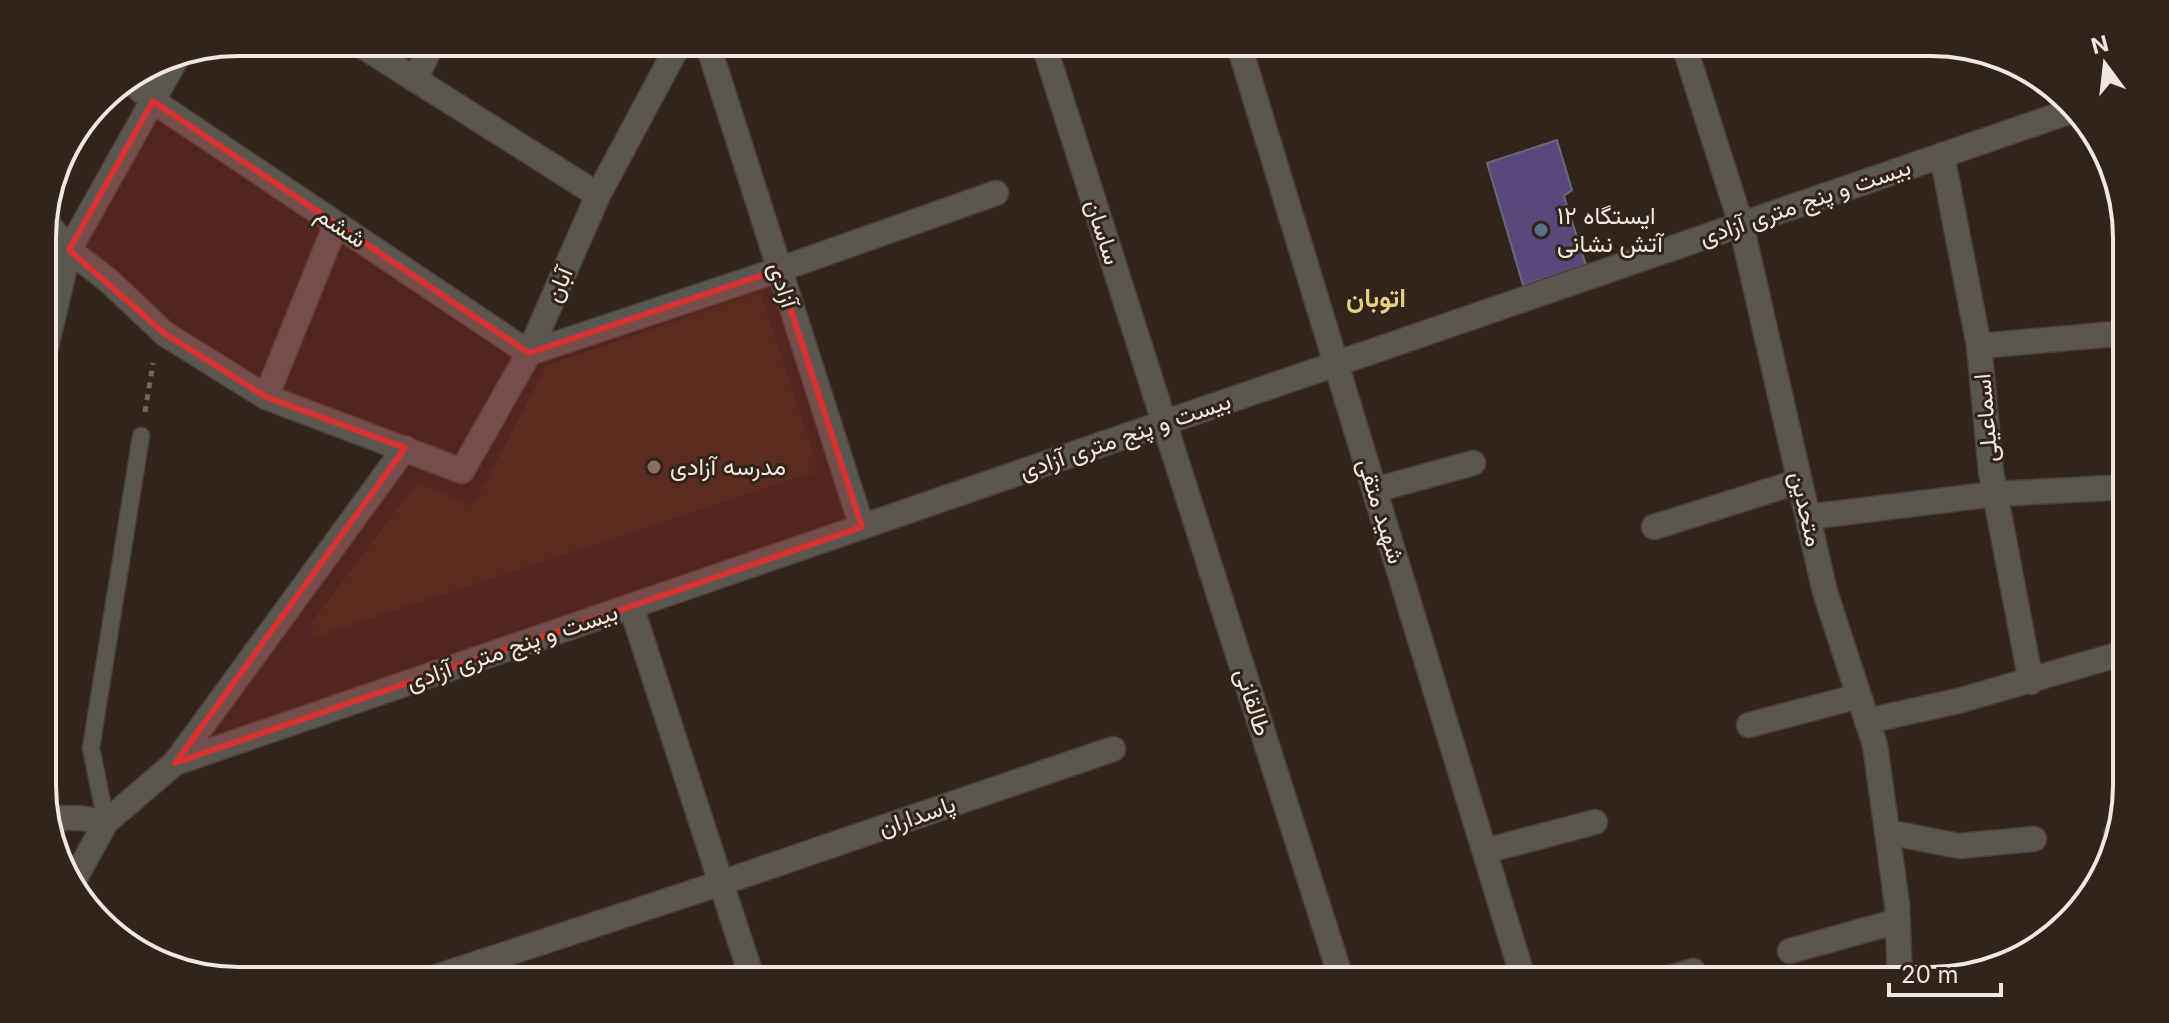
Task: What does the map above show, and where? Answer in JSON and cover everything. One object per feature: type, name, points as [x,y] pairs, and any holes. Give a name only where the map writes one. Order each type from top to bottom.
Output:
[{"type":"street","points":[[378,56],[598,195]]},
{"type":"street","points":[[415,80],[426,56]]},
{"type":"street","name":"آبان","points":[[405,448],[462,471],[529,353],[598,195],[672,56]]},
{"type":"street","name":"آزادی","points":[[711,56],[862,527]]},
{"type":"street","name":"ساسان","points":[[1047,56],[1164,423]]},
{"type":"street","name":"شهید متقی","points":[[1242,56],[1520,967]]},
{"type":"street","name":"متحدین","points":[[1687,56],[1741,224],[1825,592],[1875,745],[1898,921],[1900,967]]},
{"type":"street","points":[[56,305],[69,250],[171,69]]},
{"type":"street","name":"ششم","points":[[137,87],[153,101],[529,353]]},
{"type":"street","name":"بیست و پنج متری آزادی","points":[[175,763],[2064,113]]},
{"type":"street","name":"اسماعیلی","points":[[1942,155],[1979,346],[1995,494],[2031,682]]},
{"type":"street","points":[[529,353],[996,193]]},
{"type":"street","points":[[266,397],[336,224]]},
{"type":"street","points":[[56,234],[69,250],[109,281],[160,330],[266,397],[405,448],[175,763],[106,822],[78,872]]},
{"type":"street","points":[[1979,346],[2113,334]]},
{"type":"street","name":"طالقانی","points":[[1164,423],[1338,967]]},
{"type":"street","points":[[1375,490],[1473,463]]},
{"type":"street","points":[[1654,527],[1800,481]]},
{"type":"street","points":[[1808,517],[1995,494],[2113,488]]},
{"type":"street","points":[[631,606],[748,967]]},
{"type":"street","points":[[1867,721],[2031,682],[2113,656]]},
{"type":"street","points":[[1749,725],[1859,696]]},
{"type":"street","name":"پاسداران","points":[[466,967],[1113,749]]},
{"type":"street","points":[[60,818],[106,822]]},
{"type":"street","points":[[1485,851],[1595,822]]},
{"type":"street","points":[[1887,832],[1959,846],[2034,839]]},
{"type":"street","points":[[1790,951],[1898,921]]},
{"type":"lane","points":[[106,822],[91,748],[141,436]]},
{"type":"path","points":[[141,436],[160,330]]},
{"type":"highlighted area","points":[[153,101],[529,353],[778,270],[862,527],[175,763],[405,448],[266,397],[165,334],[69,250]]},
{"type":"shaded area","name":"مدرسه آزادی","points":[[760,292],[816,462],[815,472],[313,637],[312,622],[409,493],[422,485],[473,506],[547,365]]},
{"type":"building","name":"ایستگاه ۱۲ آتش نشانی","points":[[1557,140],[1572,190],[1564,196],[1586,265],[1523,285],[1487,163]]},
{"type":"place","name":"ایستگاه ۱۲ آتش نشانی","points":[[1541,230]]},
{"type":"place","name":"مدرسه آزادی","points":[[654,467]]},
{"type":"district","name":"اتوبان","points":[[1376,298]]}]
